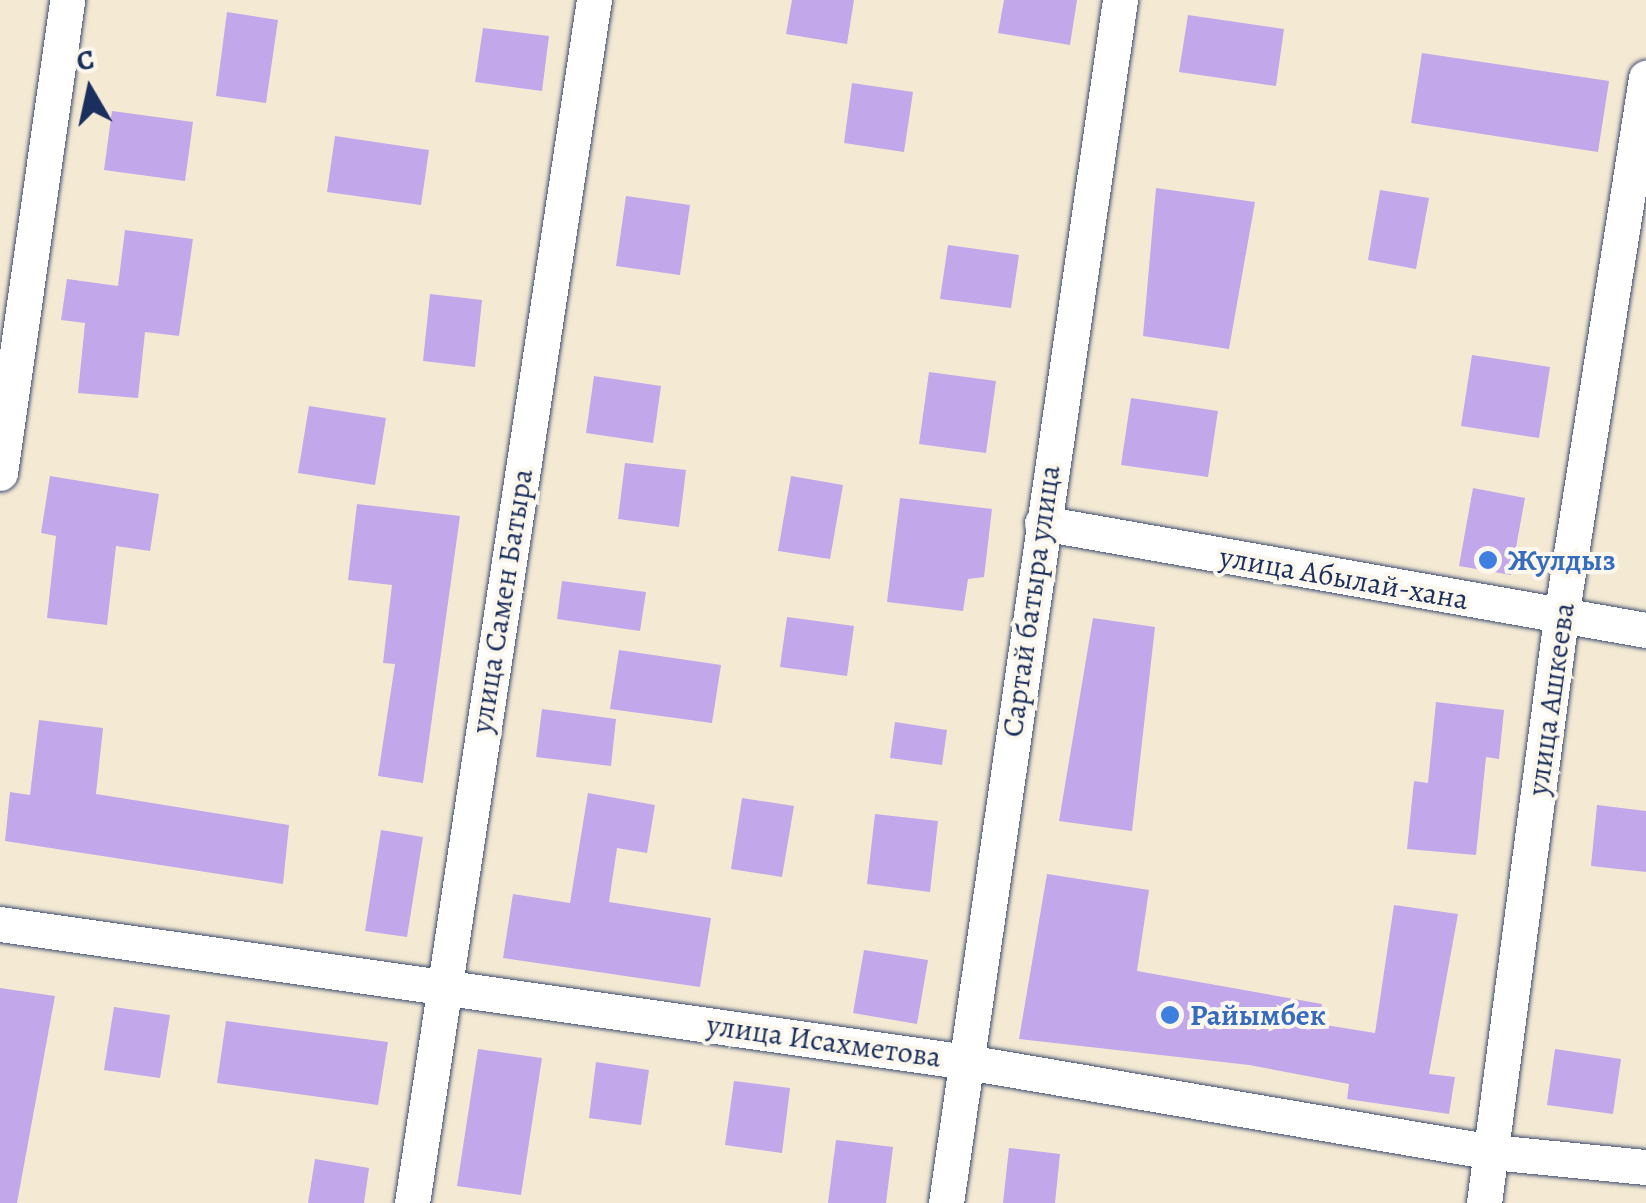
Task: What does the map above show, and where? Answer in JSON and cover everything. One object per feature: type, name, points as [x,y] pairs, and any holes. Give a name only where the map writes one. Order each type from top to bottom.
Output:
[{"type":"street","points":[[0,473],[66,0]]},
{"type":"street","name":"улица Самен Батыра","points":[[412,1203],[594,0]]},
{"type":"street","name":"Сартай батыра улица","points":[[946,1203],[1120,0]]},
{"type":"street","name":"улица Ашкеева","points":[[1484,1203],[1561,617],[1646,78]]},
{"type":"street","name":"улица Абылай-хана","points":[[1042,523],[1646,630]]},
{"type":"street","name":"улица Исахметова","points":[[0,924],[967,1062],[1492,1152],[1646,1167]]},
{"type":"building","points":[[792,0],[854,0],[847,44],[786,34]]},
{"type":"building","points":[[1004,0],[1077,0],[1070,45],[998,33]]},
{"type":"building","points":[[227,12],[278,20],[266,103],[216,96]]},
{"type":"building","points":[[1188,15],[1284,29],[1276,86],[1179,72]]},
{"type":"building","points":[[483,28],[549,36],[542,91],[475,82]]},
{"type":"building","points":[[1422,53],[1609,81],[1598,152],[1411,123]]},
{"type":"building","points":[[852,83],[913,92],[904,152],[844,143]]},
{"type":"building","points":[[112,111],[193,122],[185,181],[104,170]]},
{"type":"building","points":[[335,136],[429,150],[421,205],[327,192]]},
{"type":"building","points":[[1156,188],[1255,202],[1229,349],[1143,336]]},
{"type":"building","points":[[1380,190],[1429,198],[1416,269],[1368,260]]},
{"type":"building","points":[[626,196],[690,205],[680,275],[616,266]]},
{"type":"building","points":[[125,230],[193,239],[179,336],[145,332],[138,398],[78,393],[85,323],[61,320],[67,279],[118,286]]},
{"type":"building","points":[[948,245],[1019,255],[1011,308],[940,299]]},
{"type":"building","points":[[430,294],[482,300],[475,367],[423,361]]},
{"type":"building","points":[[1472,355],[1550,367],[1539,438],[1461,426]]},
{"type":"building","points":[[929,372],[996,381],[986,453],[919,444]]},
{"type":"building","points":[[594,376],[661,386],[653,443],[586,433]]},
{"type":"building","points":[[1131,398],[1218,411],[1208,477],[1121,465]]},
{"type":"building","points":[[309,406],[386,418],[375,485],[298,473]]},
{"type":"building","points":[[625,463],[686,470],[679,527],[618,519]]},
{"type":"building","points":[[50,476],[159,494],[150,551],[116,546],[107,625],[47,618],[56,536],[41,533]]},
{"type":"building","points":[[791,476],[843,485],[830,559],[778,551]]},
{"type":"building","points":[[1473,488],[1525,498],[1511,575],[1459,566]]},
{"type":"building","points":[[900,498],[992,509],[984,577],[968,579],[963,611],[887,602]]},
{"type":"building","points":[[357,504],[460,516],[423,783],[378,776],[395,664],[383,663],[392,585],[348,580]]},
{"type":"building","points":[[562,581],[646,592],[640,631],[557,619]]},
{"type":"building","points":[[787,617],[854,626],[847,676],[780,667]]},
{"type":"building","points":[[1093,618],[1155,627],[1132,831],[1059,821]]},
{"type":"building","points":[[619,650],[721,665],[712,723],[610,709]]},
{"type":"building","points":[[1436,702],[1504,710],[1499,759],[1486,757],[1476,855],[1407,849],[1414,781],[1428,783]]},
{"type":"building","points":[[542,709],[616,719],[611,766],[536,757]]},
{"type":"building","points":[[39,720],[103,728],[96,794],[289,825],[283,884],[5,841],[10,792],[30,795]]},
{"type":"building","points":[[895,722],[947,730],[942,765],[890,758]]},
{"type":"building","points":[[588,793],[655,805],[647,853],[617,848],[609,902],[711,918],[700,987],[503,958],[513,894],[570,903]]},
{"type":"building","points":[[742,798],[794,806],[782,877],[731,869]]},
{"type":"building","points":[[1597,805],[1646,811],[1646,872],[1591,866]]},
{"type":"building","points":[[875,814],[938,821],[930,892],[867,884]]},
{"type":"building","points":[[381,830],[423,837],[407,937],[365,931]]},
{"type":"building","points":[[1047,874],[1149,890],[1137,971],[1322,1004],[1319,1024],[1375,1033],[1394,905],[1458,914],[1429,1074],[1455,1077],[1449,1114],[1347,1099],[1349,1084],[1249,1065],[1019,1039]]},
{"type":"building","points":[[864,950],[928,960],[917,1024],[853,1013]]},
{"type":"building","points":[[0,988],[55,996],[17,1203],[0,1203]]},
{"type":"building","points":[[114,1007],[170,1015],[160,1078],[104,1070]]},
{"type":"building","points":[[226,1021],[388,1042],[378,1105],[217,1083]]},
{"type":"building","points":[[478,1049],[542,1058],[521,1195],[457,1186]]},
{"type":"building","points":[[1555,1049],[1621,1059],[1613,1114],[1547,1105]]},
{"type":"building","points":[[596,1062],[649,1070],[641,1125],[589,1118]]},
{"type":"building","points":[[734,1081],[790,1088],[782,1153],[725,1145]]},
{"type":"building","points":[[836,1140],[893,1147],[886,1203],[828,1203]]},
{"type":"building","points":[[1009,1148],[1060,1154],[1055,1203],[1003,1203]]},
{"type":"building","points":[[315,1159],[369,1168],[364,1203],[308,1203]]},
{"type":"place","name":"Жулдыз","points":[[1488,560]]},
{"type":"place","name":"Райымбек","points":[[1170,1015]]}]
